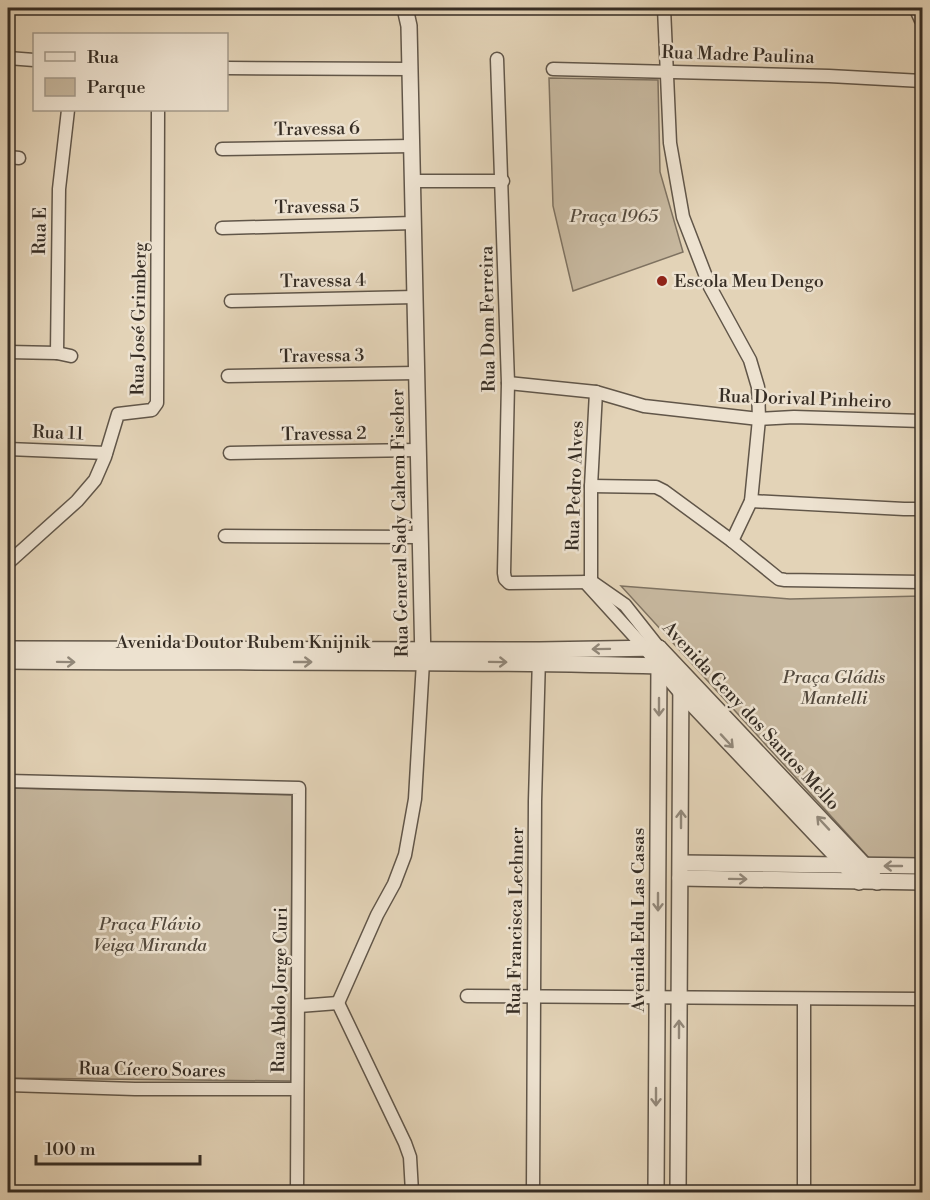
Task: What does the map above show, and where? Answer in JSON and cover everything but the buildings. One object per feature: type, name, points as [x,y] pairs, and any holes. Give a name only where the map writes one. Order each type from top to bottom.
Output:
[{"type":"street","points":[[405,8],[409,26]]},
{"type":"street","points":[[409,26],[414,8]]},
{"type":"street","points":[[664,8],[670,143],[683,217],[710,287],[750,360],[758,387],[759,420],[751,501],[732,541]]},
{"type":"street","points":[[917,8],[922,19]]},
{"type":"street","name":"Rua General Sady Cahem Fischer","points":[[338,1003],[394,884],[405,855],[415,799],[423,656],[409,26]]},
{"type":"street","points":[[8,58],[33,60]]},
{"type":"street","name":"Rua Dom Ferreira","points":[[497,59],[508,383],[505,579],[509,583],[588,582]]},
{"type":"street","points":[[228,68],[410,69]]},
{"type":"street","name":"Rua Madre Paulina","points":[[553,69],[829,76],[922,81]]},
{"type":"street","name":"Rua E","points":[[57,353],[59,189],[68,111]]},
{"type":"street","name":"Rua José Grimberg","points":[[8,563],[77,501],[95,480],[118,414],[152,410],[157,403],[158,111]]},
{"type":"street","name":"Travessa 6","points":[[222,149],[412,146]]},
{"type":"street","points":[[413,181],[502,181]]},
{"type":"street","name":"Travessa 5","points":[[222,228],[414,223]]},
{"type":"street","name":"Travessa 4","points":[[231,301],[415,297]]},
{"type":"street","points":[[8,352],[57,353],[71,356]]},
{"type":"street","name":"Travessa 3","points":[[228,376],[417,373]]},
{"type":"street","name":"Rua Dorival Pinheiro","points":[[508,383],[596,392],[644,406],[759,420],[794,417],[922,421]]},
{"type":"street","name":"Rua Pedro Alves","points":[[588,582],[596,392]]},
{"type":"street","name":"Rua 11","points":[[8,449],[106,453]]},
{"type":"street","name":"Travessa 2","points":[[230,453],[419,450]]},
{"type":"street","points":[[591,486],[656,487],[732,541],[779,579],[922,582]]},
{"type":"street","points":[[751,501],[922,509]]},
{"type":"street","points":[[225,536],[420,537]]},
{"type":"street","name":"Avenida Geny dos Santos Mello","points":[[588,582],[625,605],[652,648],[681,672],[877,882]]},
{"type":"street","name":"Avenida Doutor Rubem Knijnik","points":[[8,661],[152,656],[539,656],[652,648]]},
{"type":"street","name":"Avenida Edu Las Casas","points":[[652,648],[659,666],[656,1192]]},
{"type":"street","name":"Avenida Doutor Rubem Knijnik","points":[[8,649],[152,656]]},
{"type":"street","name":"Avenida Doutor Rubem Knijnik","points":[[539,656],[659,666]]},
{"type":"street","name":"Rua Francisca Lechner","points":[[533,1192],[535,801],[539,656]]},
{"type":"street","name":"Avenida Geny dos Santos Mello","points":[[659,666],[859,882]]},
{"type":"street","points":[[678,1192],[681,672]]},
{"type":"street","name":"Rua Abdo Jorge Curi","points":[[8,782],[299,788],[297,1192]]},
{"type":"street","points":[[680,870],[845,865],[922,866]]},
{"type":"street","points":[[680,870],[859,882],[922,882]]},
{"type":"street","points":[[467,996],[922,999]]},
{"type":"street","points":[[804,999],[804,1192]]},
{"type":"street","points":[[299,1006],[338,1003],[405,1143],[410,1157],[412,1192]]},
{"type":"street","name":"Rua Cícero Soares","points":[[8,1085],[135,1089],[297,1089]]},
{"type":"green space","name":"Praça 1965","points":[[549,78],[658,80],[660,172],[683,252],[573,291],[553,206]]},
{"type":"green space","name":"Praça Gládis Mantelli","points":[[621,586],[790,599],[922,596],[922,860],[871,860]]},
{"type":"green space","name":"Praça Flávio Veiga Miranda","points":[[8,788],[292,795],[291,1081],[8,1078]]},
{"type":"place","name":"Escola Meu Dengo","points":[[662,281]]}]
